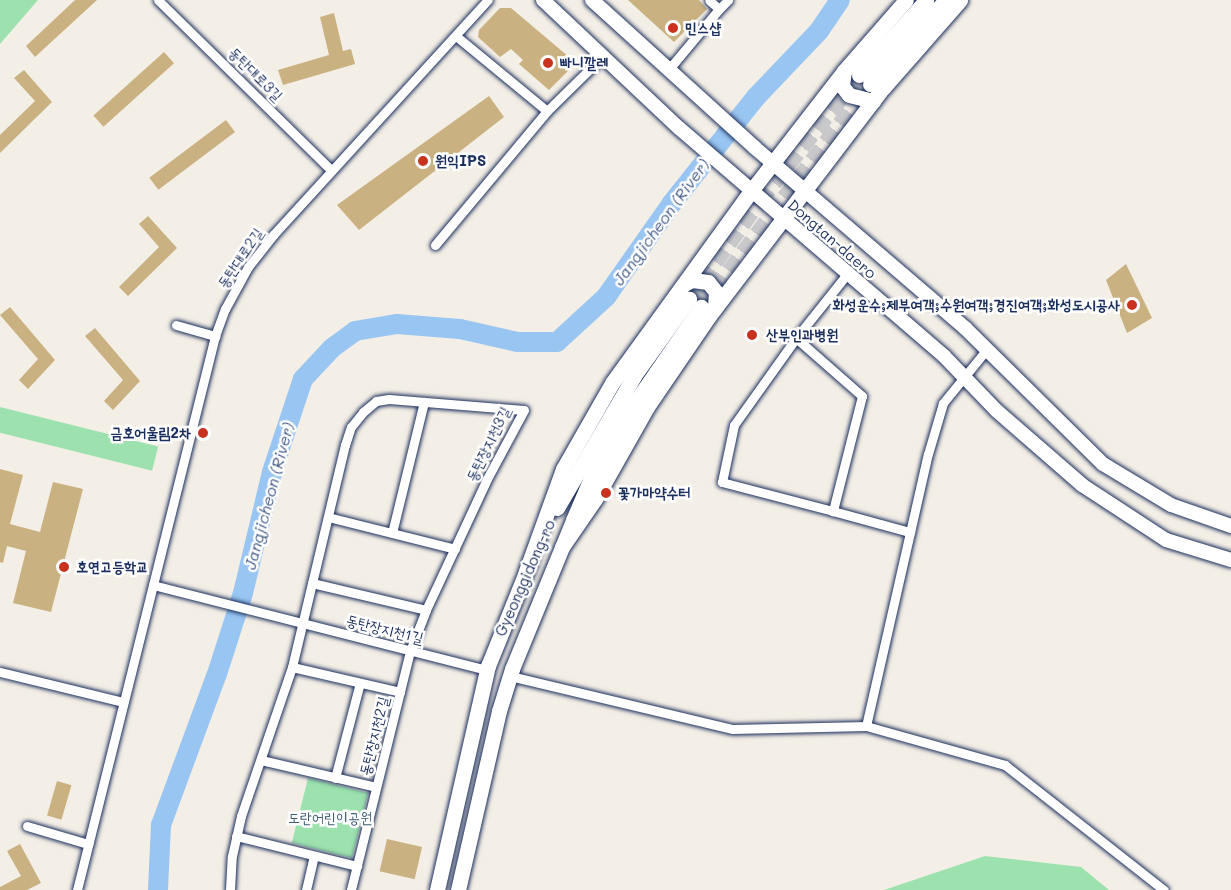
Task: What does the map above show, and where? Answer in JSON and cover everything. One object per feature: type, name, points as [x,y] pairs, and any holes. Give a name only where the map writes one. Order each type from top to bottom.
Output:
[{"type":"main road","name":"Dongtan-daero","points":[[543,0],[679,128],[944,356],[996,411],[1082,485],[1166,540],[1231,560]]},
{"type":"main road","name":"Dongtan-daero","points":[[592,0],[754,147],[987,349],[1103,465],[1171,505],[1231,526]]},
{"type":"main road","points":[[697,300],[751,191],[844,71],[906,0]]},
{"type":"main road","points":[[926,0],[864,79],[896,51],[946,0]]},
{"type":"main road","points":[[697,300],[783,219],[873,101],[960,0]]},
{"type":"main road","points":[[844,71],[842,86],[849,95],[853,99],[873,101]]},
{"type":"main road","name":"Gyeonggidong-ro","points":[[458,890],[499,711],[510,676],[562,547],[596,499],[647,407],[697,300]]},
{"type":"main road","name":"Gyeonggidong-ro","points":[[437,890],[488,670],[563,469],[612,383],[697,300]]},
{"type":"street","name":"동탄대로3길","points":[[158,0],[331,170]]},
{"type":"street","name":"동탄대로2길","points":[[77,890],[215,336],[225,309],[248,267],[274,234],[488,0]]},
{"type":"street","points":[[709,0],[719,9]]},
{"type":"street","points":[[669,69],[728,0]]},
{"type":"street","points":[[456,36],[547,111]]},
{"type":"street","points":[[435,245],[547,111],[603,56]]},
{"type":"street","points":[[847,273],[734,425],[722,482],[910,532]]},
{"type":"street","points":[[176,325],[215,336]]},
{"type":"street","points":[[796,339],[862,396],[833,511]]},
{"type":"street","points":[[866,726],[910,532],[943,403],[987,349]]},
{"type":"street","name":"동탄장지천3길","points":[[303,623],[345,445],[351,427],[363,412],[376,401],[389,399],[524,410],[487,479],[426,610],[411,651]]},
{"type":"street","points":[[392,533],[424,402]]},
{"type":"street","points":[[328,518],[455,549]]},
{"type":"street","points":[[312,583],[426,610]]},
{"type":"street","name":"동탄장지천1길","points":[[153,585],[488,670]]},
{"type":"street","points":[[230,890],[236,836],[248,791],[292,668],[303,623]]},
{"type":"street","name":"동탄장지천2길","points":[[351,890],[411,651]]},
{"type":"street","name":"동탄장지천2길","points":[[292,668],[400,692]]},
{"type":"street","points":[[0,672],[123,702]]},
{"type":"street","points":[[510,676],[733,729],[866,726],[1005,765],[1164,890]]},
{"type":"street","name":"동탄장지천2길","points":[[335,778],[360,683]]},
{"type":"street","name":"동탄장지천2길","points":[[261,760],[376,788]]},
{"type":"street","points":[[27,826],[88,844]]},
{"type":"street","points":[[236,836],[357,866]]},
{"type":"street","points":[[306,890],[314,856]]},
{"type":"green space","points":[[0,0],[38,0],[0,44]]},
{"type":"green space","points":[[0,407],[158,446],[152,471],[0,433]]},
{"type":"green space","name":"도란어린이공원","points":[[308,778],[368,793],[352,858],[292,843]]},
{"type":"green space","points":[[985,856],[1081,867],[1109,890],[884,890]]},
{"type":"building","points":[[75,0],[97,0],[35,57],[26,46]]},
{"type":"building","name":"민스샵","points":[[628,0],[699,0],[707,9],[674,42]]},
{"type":"building","points":[[500,8],[511,8],[576,63],[549,90],[519,64],[523,60],[511,49],[500,57],[478,37],[479,30]]},
{"type":"building","points":[[334,13],[343,51],[351,49],[355,64],[283,85],[278,70],[329,55],[320,17]]},
{"type":"building","points":[[164,52],[174,63],[103,127],[93,116]]},
{"type":"building","points":[[24,70],[52,102],[0,153],[0,135],[35,101],[14,78]]},
{"type":"building","name":"원익IPS","points":[[489,96],[504,117],[359,230],[337,205]]},
{"type":"building","points":[[226,120],[235,132],[158,190],[149,178]]},
{"type":"building","points":[[148,216],[177,248],[128,296],[119,287],[159,247],[139,224]]},
{"type":"building","points":[[1126,264],[1152,318],[1127,333],[1106,280]]},
{"type":"building","points":[[10,307],[55,360],[28,389],[19,380],[38,359],[0,315]]},
{"type":"building","points":[[95,328],[140,381],[113,410],[104,401],[123,380],[85,336]]},
{"type":"building","points":[[0,469],[23,475],[10,524],[40,532],[53,482],[83,489],[51,612],[13,603],[26,551],[7,546],[3,563],[0,562]]},
{"type":"building","points":[[57,781],[71,785],[61,820],[47,816]]},
{"type":"building","points":[[387,839],[422,847],[415,879],[380,871]]},
{"type":"building","points":[[20,844],[41,883],[27,890],[0,890],[0,887],[21,876],[7,851]]},
{"type":"waterway","name":"Jangjicheon (River)","points":[[158,890],[161,825],[217,674],[243,593],[272,472],[303,379],[332,348],[355,331],[397,324],[460,329],[517,342],[557,342],[606,297],[672,203],[756,97],[819,31],[840,0]]},
{"type":"tunnel","points":[[689,299],[760,201],[859,75]]},
{"type":"tunnel","points":[[701,307],[865,89]]},
{"type":"place","name":"민스샵","points":[[673,28]]},
{"type":"place","name":"빠니깔레","points":[[548,63]]},
{"type":"place","name":"원익IPS","points":[[423,161]]},
{"type":"place","name":"화성운수;제부여객;수원여객;경진여객;화성도시공사","points":[[1132,305]]},
{"type":"place","name":"산부인과병원","points":[[752,335]]},
{"type":"place","name":"금호어울림2차","points":[[203,433]]},
{"type":"place","name":"꽃가마약수터","points":[[606,493]]},
{"type":"place","name":"호연고등학교","points":[[64,567]]}]
